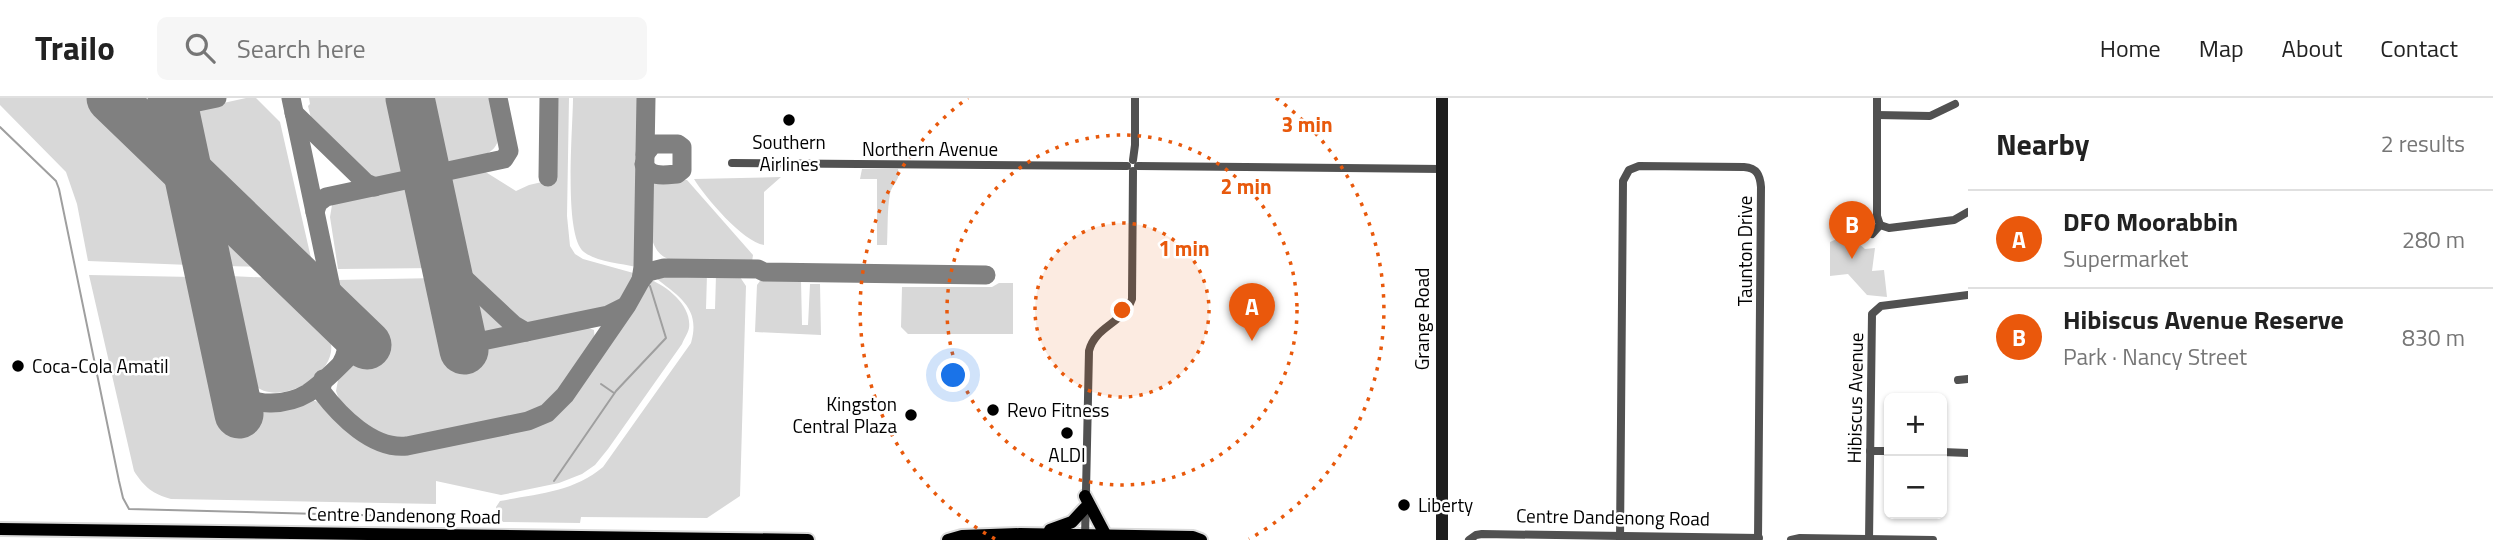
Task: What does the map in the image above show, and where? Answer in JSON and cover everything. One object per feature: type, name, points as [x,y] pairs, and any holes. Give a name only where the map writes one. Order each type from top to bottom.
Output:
[{"type":"main road","name":"Grange Road","points":[[1442,98],[1442,540]]},
{"type":"main road","points":[[1040,534],[1072,522],[1085,502],[1105,534]]},
{"type":"main road","name":"Centre Dandenong Road","points":[[0,529],[808,540]]},
{"type":"main road","points":[[948,540],[962,536],[1040,534],[1085,537],[1105,534],[1193,537],[1201,540]]},
{"type":"street","points":[[1085,537],[1088,351],[1097,334],[1123,314],[1133,295],[1135,98]]},
{"type":"street","points":[[1877,98],[1877,216],[1880,225]]},
{"type":"street","points":[[1877,115],[1930,116],[1955,104]]},
{"type":"street","name":"Northern Avenue","points":[[732,163],[1442,169]]},
{"type":"street","name":"Taunton Drive","points":[[1620,538],[1623,181],[1629,170],[1639,166],[1718,166],[1753,169],[1761,182],[1758,539]]},
{"type":"street","points":[[1880,225],[1889,228],[1945,221],[1967,214]]},
{"type":"street","points":[[1872,234],[1880,225]]},
{"type":"street","name":"Hibiscus Avenue","points":[[1869,540],[1873,313],[1881,306],[1968,295]]},
{"type":"street","points":[[1958,380],[1968,379]]},
{"type":"street","points":[[1870,451],[1884,451]]},
{"type":"street","points":[[1947,452],[1968,453]]},
{"type":"street","name":"Centre Dandenong Road","points":[[1468,540],[1482,534],[1758,539]]},
{"type":"street","points":[[1791,540],[1933,540]]},
{"type":"shaded area","points":[[0,98],[86,98],[173,182],[190,265],[88,261],[77,204],[66,172],[0,105]]},
{"type":"shaded area","points":[[256,98],[280,122],[311,258],[309,266],[203,165],[192,110]]},
{"type":"shaded area","points":[[309,98],[394,98],[408,160],[401,173],[372,179],[312,122]]},
{"type":"shaded area","points":[[427,98],[491,98],[498,131],[496,146],[481,156],[467,160],[450,162],[440,159]]},
{"type":"shaded area","points":[[556,98],[569,98],[567,216],[570,246],[575,254],[583,259],[637,274],[623,298],[605,309],[533,325],[513,317],[457,263],[438,179],[484,171],[516,191],[555,179]]},
{"type":"shaded area","points":[[573,98],[640,98],[636,267],[595,258],[584,252],[577,242],[571,204]]},
{"type":"shaded area","points":[[862,169],[898,169],[889,200],[887,245],[877,245],[877,179],[860,179]]},
{"type":"shaded area","points":[[781,177],[764,192],[764,245],[755,242],[736,228],[715,207],[694,179]]},
{"type":"shaded area","points":[[687,180],[753,255],[752,262],[678,262],[661,255],[651,235],[650,198],[653,181]]},
{"type":"shaded area","points":[[418,184],[436,268],[338,269],[330,217],[332,205],[340,200]]},
{"type":"shaded area","points":[[218,225],[262,267],[225,266]]},
{"type":"shaded area","points":[[1859,229],[1858,243],[1865,249],[1875,248],[1872,271],[1884,270],[1887,297],[1867,295],[1848,274],[1830,276],[1830,242]]},
{"type":"shaded area","points":[[707,274],[706,309],[715,309],[716,275],[740,277],[746,286],[740,496],[707,518],[581,517],[580,523],[503,522],[496,507],[500,501],[567,487],[603,467],[691,343],[693,321],[686,304],[656,278],[658,275]]},
{"type":"shaded area","points":[[89,275],[193,277],[224,419],[284,404],[315,401],[327,406],[370,444],[399,452],[537,424],[552,416],[566,401],[651,280],[678,298],[687,312],[689,328],[682,344],[595,465],[582,474],[559,483],[501,495],[436,481],[436,504],[171,499],[150,489],[134,471]]},
{"type":"shaded area","points":[[227,278],[274,278],[319,320],[329,337],[331,351],[326,364],[316,376],[302,386],[286,391],[271,392],[257,388],[248,376]]},
{"type":"shaded area","points":[[437,278],[454,353],[583,326],[594,330],[595,342],[560,393],[544,408],[524,416],[414,440],[394,441],[379,437],[349,414],[336,391],[339,375],[378,334],[343,299],[336,280]]},
{"type":"shaded area","points":[[766,280],[801,280],[802,325],[808,325],[810,284],[820,284],[821,335],[755,332],[757,285]]},
{"type":"shaded area","points":[[999,283],[1013,283],[1013,334],[908,334],[901,327],[902,287],[992,287]]},
{"type":"shaded area","points":[[461,286],[504,324],[503,330],[492,332],[476,326],[468,313]]},
{"type":"waterway","points":[[0,127],[56,181],[59,189],[119,481],[129,509],[433,517]]},
{"type":"waterway","points":[[554,481],[616,391],[666,338],[650,286]]},
{"type":"waterway","points":[[601,384],[614,393]]},
{"type":"taxiway","points":[[174,107],[217,98]]},
{"type":"taxiway","points":[[291,98],[337,316]]},
{"type":"taxiway","points":[[315,212],[318,203],[326,197],[504,159],[509,151],[498,98]]},
{"type":"taxiway","points":[[548,177],[549,98]]},
{"type":"taxiway","points":[[323,379],[321,391],[338,411],[370,437],[394,446],[407,446],[528,421],[547,413],[565,395],[627,305],[641,280],[646,98]]},
{"type":"taxiway","points":[[294,113],[366,183],[375,187]]},
{"type":"taxiway","points":[[644,164],[650,172],[658,175],[677,174],[682,170],[682,147],[678,144],[653,144],[645,154]]},
{"type":"taxiway","points":[[444,254],[452,267],[514,325],[526,332]]},
{"type":"taxiway","points":[[641,280],[648,272],[664,268],[986,275]]},
{"type":"taxiway","points":[[298,278],[326,305],[342,326],[346,338],[342,362]]},
{"type":"taxiway","points":[[452,294],[463,331],[474,340],[482,341]]},
{"type":"taxiway","points":[[216,306],[234,381],[244,396],[252,400],[281,402],[308,393],[364,342]]},
{"type":"taxiway","points":[[463,345],[608,315],[626,306]]},
{"type":"runway","points":[[111,98],[367,345]]},
{"type":"runway","points":[[172,98],[239,414]]},
{"type":"runway","points":[[410,98],[464,350]]},
{"type":"place","name":"Southern Airlines","points":[[789,120]]},
{"type":"place","name":"Hibiscus Avenue Reserve","points":[[1852,259]]},
{"type":"place","name":"DFO Moorabbin","points":[[1252,341]]},
{"type":"place","name":"Coca-Cola Amatil","points":[[18,366]]},
{"type":"place","name":"Revo Fitness","points":[[993,410]]},
{"type":"place","name":"Kingston Central Plaza","points":[[911,415]]},
{"type":"place","name":"ALDI","points":[[1067,433]]},
{"type":"place","name":"Liberty","points":[[1404,505]]}]
